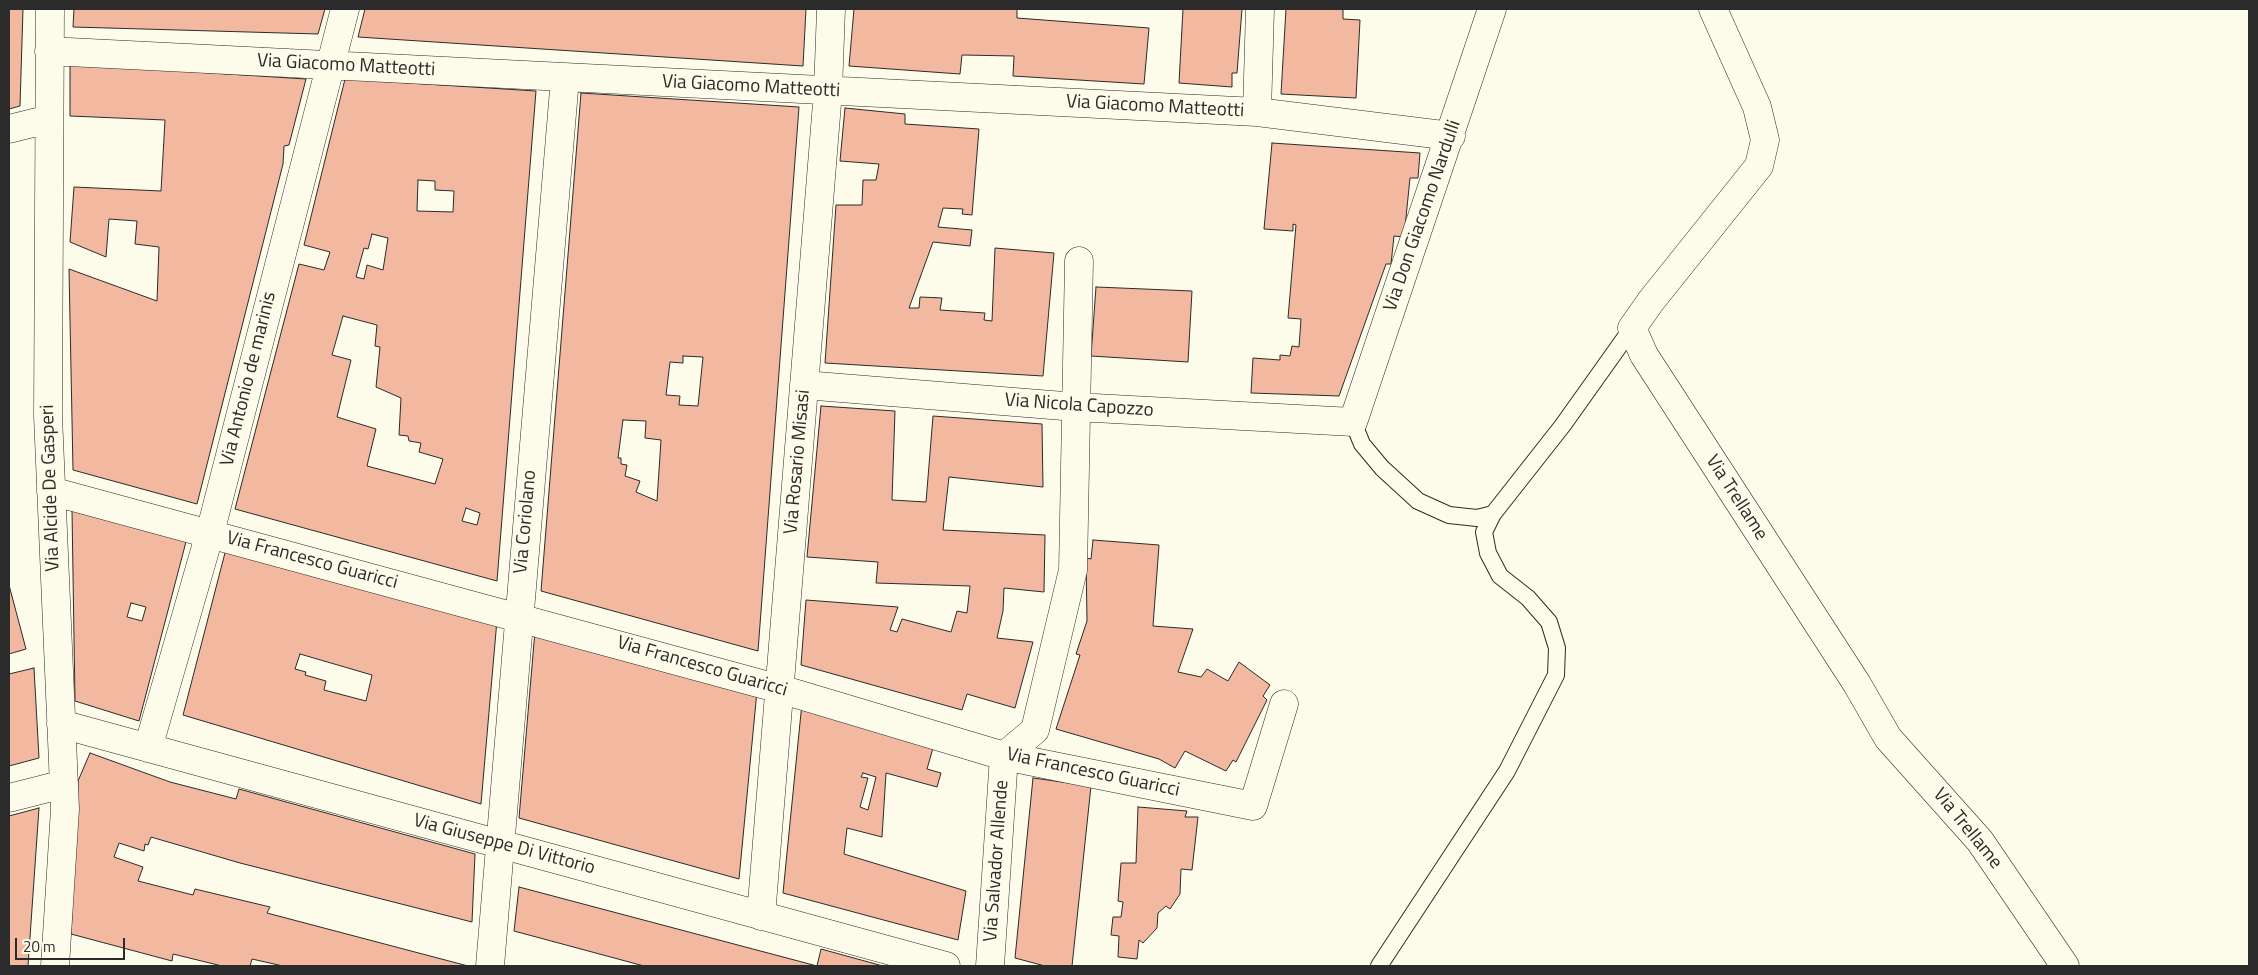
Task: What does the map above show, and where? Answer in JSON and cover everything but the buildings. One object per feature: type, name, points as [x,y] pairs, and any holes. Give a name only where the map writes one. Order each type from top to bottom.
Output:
[{"type":"street","name":"Via Alcide De Gasperi","points":[[50,9],[48,416],[65,809],[55,966]]},
{"type":"street","name":"Via Antonio de marinis","points":[[148,748],[210,533],[345,9]]},
{"type":"street","name":"Via Rosario Misasi","points":[[761,916],[828,92],[831,9]]},
{"type":"street","points":[[1257,112],[1260,9]]},
{"type":"street","name":"Via Don Giacomo Nardulli","points":[[1353,422],[1451,136],[1492,9]]},
{"type":"street","points":[[1632,328],[1650,301],[1759,166],[1765,140],[1758,107],[1713,9]]},
{"type":"street","name":"Via Giacomo Matteotti","points":[[49,51],[828,92],[1257,112],[1451,136]]},
{"type":"street","name":"Via Coriolano","points":[[490,966],[518,616],[565,78]]},
{"type":"street","points":[[9,129],[49,119]]},
{"type":"street","points":[[1004,756],[1035,730],[1073,570],[1079,261]]},
{"type":"street","name":"Via Trellame","points":[[1632,328],[1644,355],[1857,684],[1888,738],[1980,841],[2065,966]]},
{"type":"street","name":"Via Nicola Capozzo","points":[[804,385],[1076,407],[1353,422]]},
{"type":"street","name":"Via Francesco Guaricci","points":[[51,491],[518,616],[780,689],[1004,756],[1253,806],[1284,704]]},
{"type":"street","name":"Via Giuseppe Di Vittorio","points":[[61,724],[946,966]]},
{"type":"street","name":"Via Salvador Allende","points":[[990,966],[1004,756]]},
{"type":"street","points":[[9,798],[64,784]]},
{"type":"lane","points":[[1379,966],[1507,771],[1556,674],[1557,648],[1549,622],[1528,598],[1500,576],[1488,553],[1484,532],[1493,514],[1563,425],[1632,328]]},
{"type":"lane","points":[[1353,422],[1362,444],[1382,468],[1418,501],[1449,515],[1477,518],[1493,514]]}]
